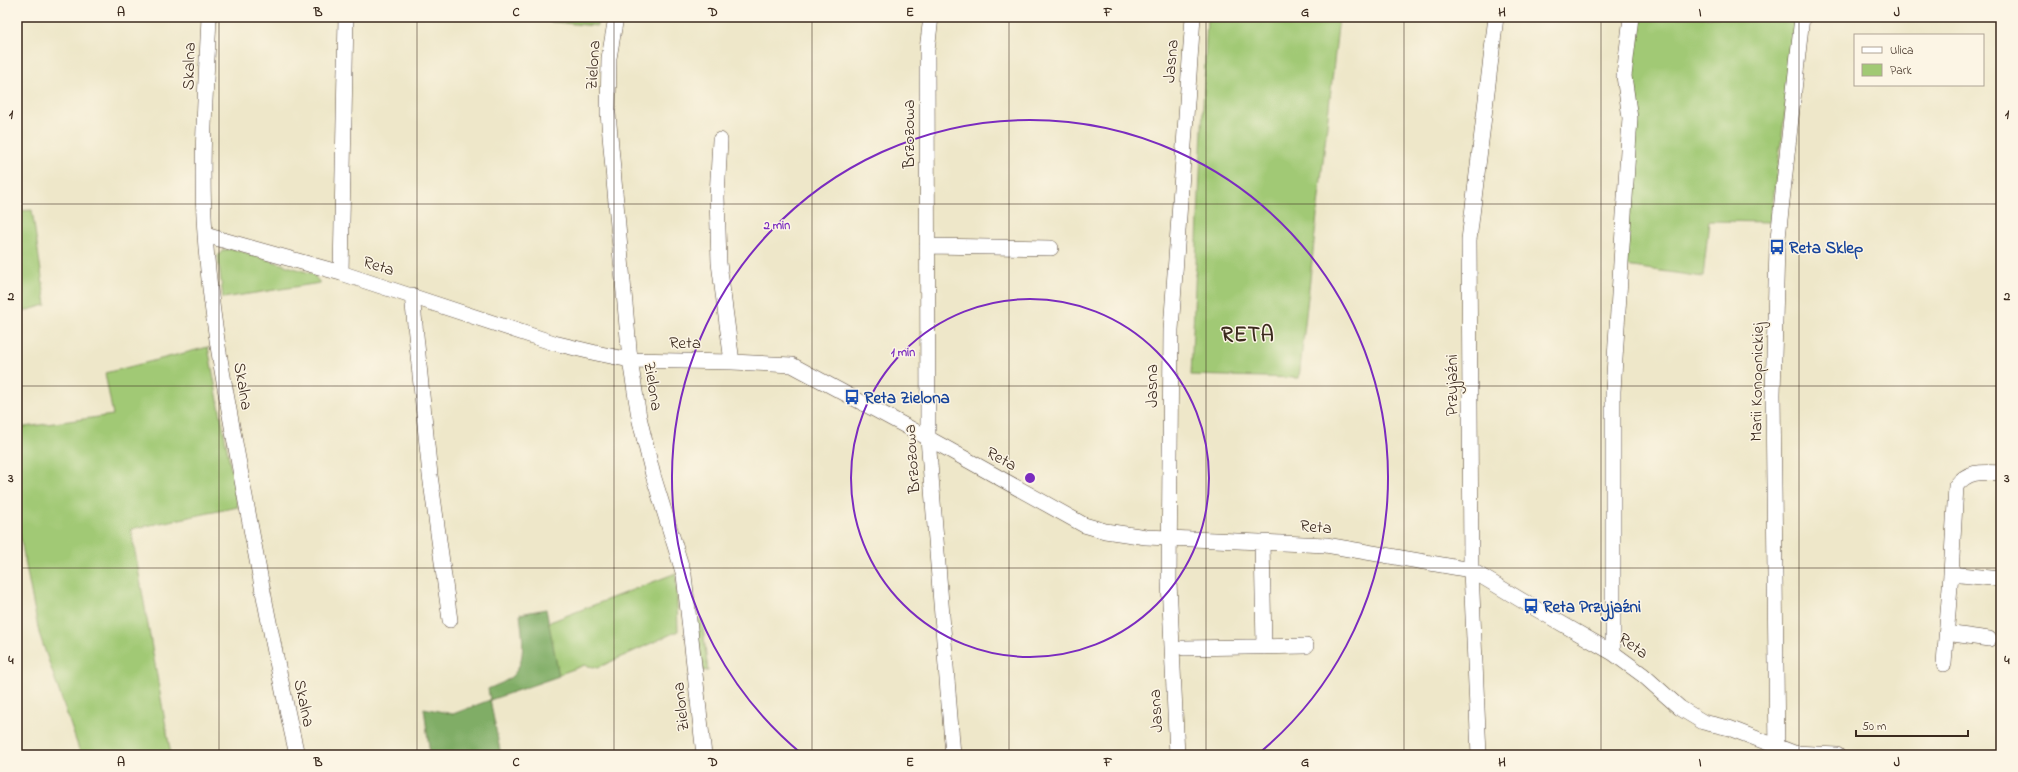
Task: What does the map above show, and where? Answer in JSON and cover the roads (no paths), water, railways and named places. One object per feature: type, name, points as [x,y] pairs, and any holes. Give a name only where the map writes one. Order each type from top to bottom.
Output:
[{"type":"street","name":"Skalna","points":[[209,17],[203,181],[205,234],[213,309],[225,391],[258,570],[296,755]]},
{"type":"street","points":[[341,273],[346,17]]},
{"type":"street","name":"Zielona","points":[[616,17],[609,58],[608,113],[630,360],[639,417],[653,475],[684,575],[704,755]]},
{"type":"street","name":"Brzozowa","points":[[931,17],[927,50],[928,438],[953,755]]},
{"type":"street","name":"Jasna","points":[[1177,755],[1168,582],[1171,330],[1193,17]]},
{"type":"street","name":"Przyjaźni","points":[[1479,755],[1471,570],[1469,240],[1496,17]]},
{"type":"street","points":[[1614,653],[1613,390],[1630,118],[1624,76],[1631,17]]},
{"type":"street","name":"Marii Konopnickiej","points":[[1777,752],[1773,394],[1777,247],[1802,17]]},
{"type":"street","points":[[720,140],[717,197],[720,263],[732,362]]},
{"type":"street","name":"Reta","points":[[205,234],[341,273],[554,343],[630,360],[792,365],[928,438],[1084,525],[1129,536],[1326,545],[1471,570],[1614,653],[1644,675],[1680,708],[1703,722],[1728,728],[1777,752],[1837,755]]},
{"type":"street","points":[[927,246],[1051,248]]},
{"type":"street","points":[[412,296],[430,475],[450,620]]},
{"type":"street","points":[[1944,664],[1956,486],[1962,478],[1974,473],[2001,473]]},
{"type":"street","points":[[1262,542],[1264,647]]},
{"type":"street","points":[[1951,574],[2001,579]]},
{"type":"street","points":[[1946,633],[1989,639]]},
{"type":"street","points":[[1184,648],[1306,646]]},
{"type":"place","name":"Reta Sklep","points":[[1777,247]]},
{"type":"place","name":"Reta Zielona","points":[[852,397]]},
{"type":"place","name":"Reta Przyjaźni","points":[[1531,606]]},
{"type":"district","name":"RETA","points":[[1248,334]]}]
